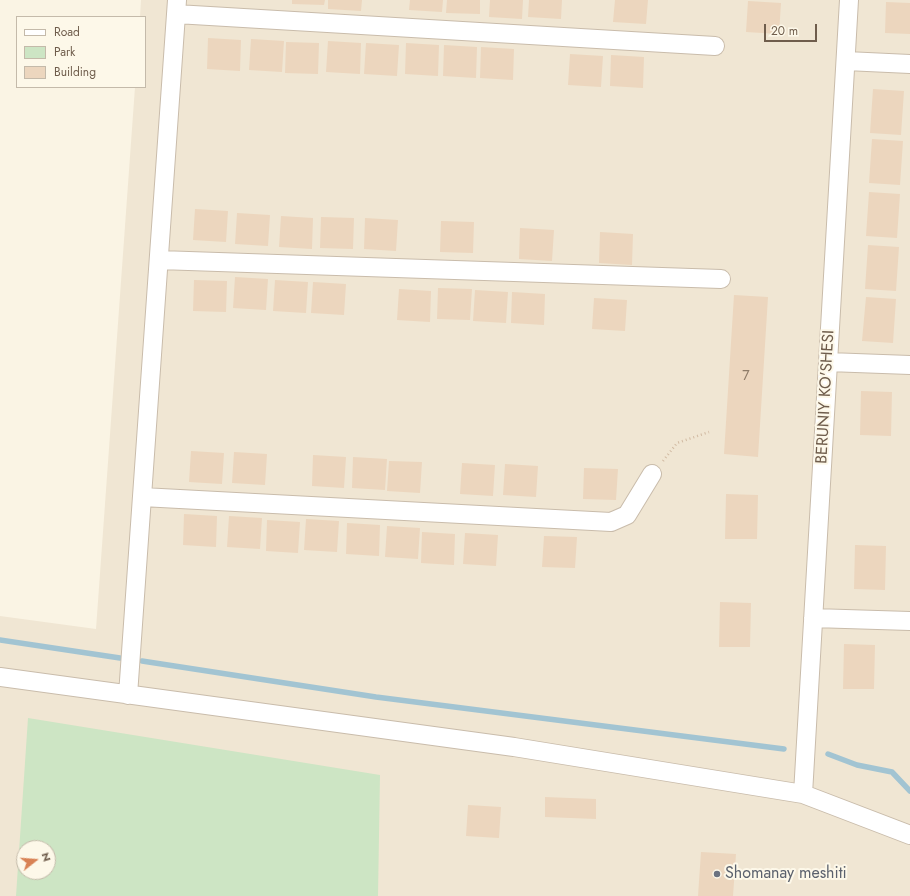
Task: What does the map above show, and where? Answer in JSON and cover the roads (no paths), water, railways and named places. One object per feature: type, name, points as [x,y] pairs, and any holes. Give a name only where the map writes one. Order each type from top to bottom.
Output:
[{"type":"street","name":"BERUNIY KO'SHESI","points":[[803,794],[849,0]]},
{"type":"street","points":[[128,695],[177,7],[716,46]]},
{"type":"street","points":[[846,62],[910,64]]},
{"type":"street","points":[[159,260],[721,279]]},
{"type":"street","points":[[828,362],[910,365]]},
{"type":"street","points":[[142,497],[611,522],[627,515],[652,474]]},
{"type":"street","points":[[814,618],[910,621]]},
{"type":"street","points":[[0,678],[514,747],[803,794],[910,835]]},
{"type":"waterway","points":[[0,640],[120,658]]},
{"type":"waterway","points":[[142,661],[376,697],[784,749]]},
{"type":"waterway","points":[[828,754],[857,765],[892,772],[910,791]]},
{"type":"place","name":"Shomanay meshiti","points":[[717,874]]}]
